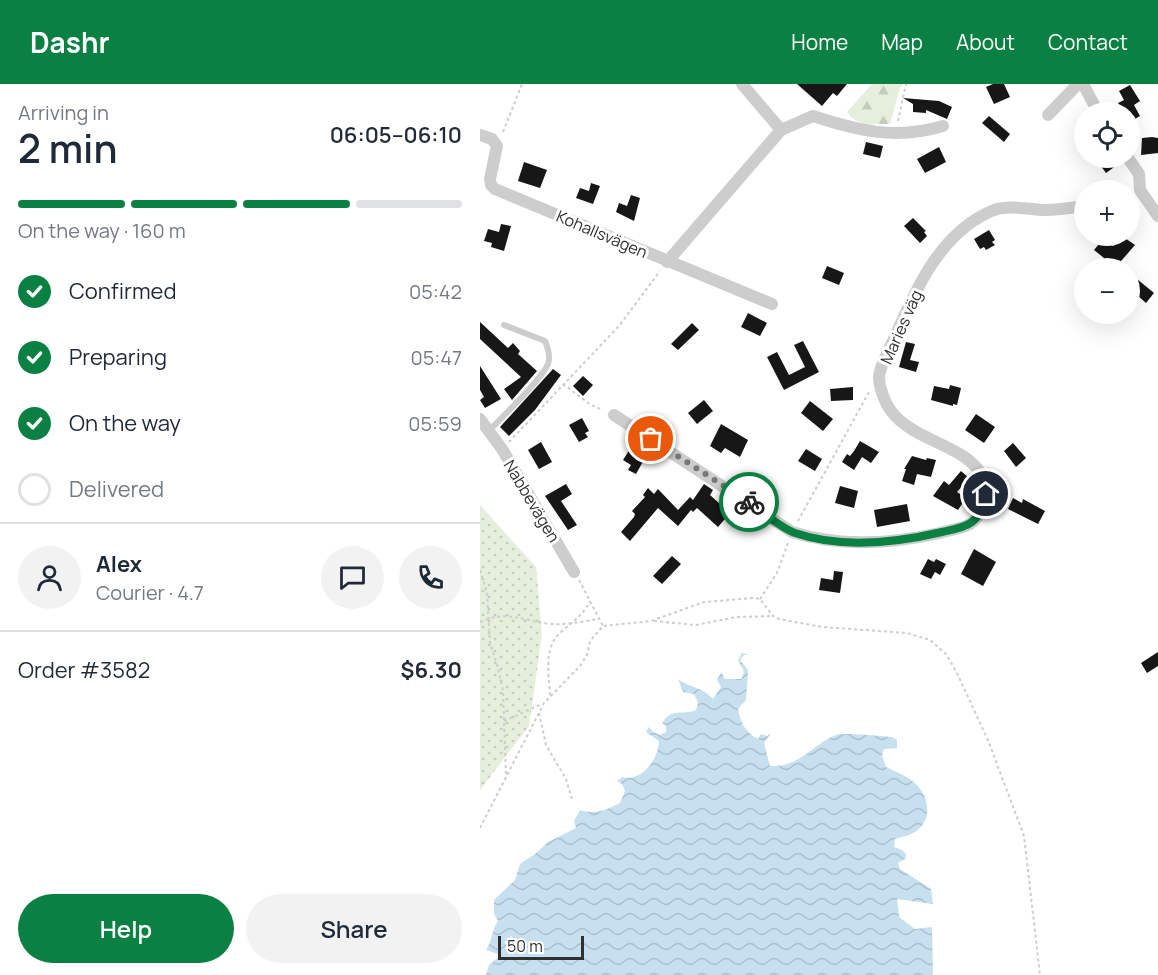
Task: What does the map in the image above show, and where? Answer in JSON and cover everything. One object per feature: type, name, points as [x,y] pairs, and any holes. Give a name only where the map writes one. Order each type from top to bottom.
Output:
[{"type":"street","points":[[742,84],[781,130]]},
{"type":"street","points":[[1048,115],[1078,84]]},
{"type":"street","points":[[1083,84],[1093,102]]},
{"type":"street","points":[[667,262],[781,130],[813,116],[854,129],[896,133],[915,133],[943,126]]},
{"type":"street","points":[[480,135],[492,139],[497,146]]},
{"type":"street","name":"Kohallsvägen","points":[[497,146],[490,179],[495,189],[772,304]]},
{"type":"street","points":[[1140,198],[1158,216]]},
{"type":"street","name":"Maries väg","points":[[614,415],[792,532],[852,543],[876,543],[924,536],[970,524],[977,517],[986,494],[985,481],[975,465],[912,431],[900,421],[885,402],[879,378],[913,295],[929,269],[958,232],[974,220],[1004,208],[1047,210],[1074,208]]},
{"type":"street","name":"Nabbevägen","points":[[480,419],[502,449],[574,572]]},
{"type":"lane","points":[[489,431],[548,363],[549,351],[545,341],[504,326]]},
{"type":"path","points":[[497,146],[522,84]]},
{"type":"path","points":[[896,133],[906,84]]},
{"type":"path","points":[[502,449],[619,326],[667,262]]},
{"type":"path","points":[[760,599],[777,573],[792,532],[869,392],[879,378]]},
{"type":"path","points":[[563,384],[591,405],[614,415]]},
{"type":"path","points":[[480,570],[485,583],[490,643],[503,691],[506,775]]},
{"type":"path","points":[[574,572],[603,626]]},
{"type":"path","points":[[651,621],[705,603],[748,598],[760,599],[773,616]]},
{"type":"path","points":[[550,694],[551,644],[560,632],[582,615],[590,602]]},
{"type":"path","points":[[480,622],[489,618],[512,615],[552,624],[599,619]]},
{"type":"path","points":[[480,828],[544,703],[584,660],[591,641],[603,626],[651,621],[696,625],[737,618],[773,616],[785,621],[822,627],[907,633],[930,640],[946,654],[988,740],[1024,836],[1040,975]]},
{"type":"path","points":[[504,721],[544,703]]},
{"type":"path","points":[[539,712],[546,745],[566,779],[572,799]]},
{"type":"green space","points":[[872,84],[903,84],[890,124],[861,122],[847,112]]},
{"type":"green space","points":[[480,505],[536,567],[542,634],[529,726],[480,790]]},
{"type":"water","points":[[742,653],[749,655],[744,655],[740,660],[748,670],[746,700],[738,709],[739,714],[744,727],[754,737],[758,739],[761,734],[767,736],[771,733],[764,743],[770,766],[790,763],[827,739],[840,734],[892,737],[897,740],[897,748],[884,749],[882,755],[886,767],[906,776],[916,784],[924,796],[927,810],[924,823],[911,834],[895,839],[894,847],[906,854],[905,859],[898,863],[900,869],[931,889],[933,904],[897,899],[899,917],[915,929],[932,927],[933,975],[486,975],[489,965],[501,955],[486,950],[498,921],[494,914],[494,900],[515,880],[520,864],[548,842],[576,828],[574,821],[580,810],[601,811],[620,803],[625,791],[622,784],[617,781],[622,777],[629,778],[642,773],[656,755],[659,741],[646,732],[649,727],[660,735],[666,732],[666,726],[662,723],[670,715],[696,710],[698,703],[694,694],[683,692],[678,679],[713,699],[721,687],[717,680],[721,672],[725,679],[741,679],[743,676],[738,660]]},
{"type":"building","points":[[797,84],[847,84],[837,96],[833,93],[822,106]]},
{"type":"building","points":[[993,84],[1004,84],[1010,97],[994,104],[986,87]]},
{"type":"building","points":[[1130,85],[1140,101],[1120,102],[1124,100],[1119,91]]},
{"type":"building","points":[[903,98],[939,101],[952,107],[947,119],[926,110],[926,113],[913,112],[913,104]]},
{"type":"building","points":[[989,116],[1010,134],[1004,142],[982,123]]},
{"type":"building","points":[[1142,138],[1158,138],[1158,153],[1141,155]]},
{"type":"building","points":[[866,142],[883,146],[880,158],[863,154]]},
{"type":"building","points":[[939,147],[946,162],[925,173],[917,159]]},
{"type":"building","points":[[524,162],[547,170],[540,188],[518,181]]},
{"type":"building","points":[[1102,168],[1113,168],[1106,173]]},
{"type":"building","points":[[591,183],[600,186],[593,204],[576,198],[580,188],[589,191]]},
{"type":"building","points":[[631,195],[640,198],[634,221],[616,212],[619,203],[627,206]]},
{"type":"building","points":[[913,218],[926,231],[924,232],[927,236],[920,243],[904,226]]},
{"type":"building","points":[[501,224],[511,226],[504,251],[491,247],[492,243],[484,241],[488,229],[499,232]]},
{"type":"building","points":[[989,230],[995,240],[992,242],[995,245],[986,250],[984,247],[980,249],[974,239]]},
{"type":"building","points":[[1097,246],[1134,246],[1124,258],[1104,258],[1094,250]]},
{"type":"building","points":[[827,266],[844,273],[839,285],[822,278]]},
{"type":"building","points":[[1140,281],[1154,293],[1146,303],[1140,298]]},
{"type":"building","points":[[748,313],[767,323],[760,336],[741,327]]},
{"type":"building","points":[[480,322],[508,348],[513,343],[520,351],[518,354],[537,371],[512,400],[504,389],[521,377],[480,339]]},
{"type":"building","points":[[692,323],[699,330],[678,350],[671,344]]},
{"type":"building","points":[[803,341],[819,372],[784,390],[767,357],[777,352],[789,375],[805,367],[794,345]]},
{"type":"building","points":[[906,342],[915,344],[910,360],[919,362],[916,372],[899,367]]},
{"type":"building","points":[[480,366],[501,399],[485,408],[480,400],[484,397],[480,390]]},
{"type":"building","points":[[553,369],[561,375],[535,410],[509,436],[500,427]]},
{"type":"building","points":[[583,376],[593,385],[583,396],[573,386]]},
{"type":"building","points":[[950,385],[961,388],[957,405],[931,400],[934,386],[949,389]]},
{"type":"building","points":[[853,387],[853,400],[831,401],[830,389]]},
{"type":"building","points":[[704,400],[713,411],[697,424],[688,413]]},
{"type":"building","points":[[810,401],[833,419],[823,431],[801,413]]},
{"type":"building","points":[[976,414],[995,427],[984,443],[965,430]]},
{"type":"building","points":[[582,418],[589,431],[585,433],[588,437],[579,442],[569,425]]},
{"type":"building","points":[[721,424],[748,440],[740,457],[725,448],[721,453],[710,446]]},
{"type":"building","points":[[860,441],[879,452],[871,463],[862,457],[854,470],[842,462],[847,454],[850,456]]},
{"type":"building","points":[[541,442],[552,462],[539,469],[528,450]]},
{"type":"building","points":[[1013,443],[1026,458],[1016,467],[1004,451]]},
{"type":"building","points":[[630,449],[645,458],[636,474],[628,470],[631,465],[623,460]]},
{"type":"building","points":[[806,449],[822,459],[815,471],[798,461]]},
{"type":"building","points":[[912,456],[936,460],[931,477],[917,474],[914,485],[902,481],[906,469],[904,469]]},
{"type":"building","points":[[961,471],[969,478],[957,492],[966,498],[958,510],[933,496],[944,481],[949,485]]},
{"type":"building","points":[[566,484],[572,494],[561,501],[577,525],[568,530],[545,496]]},
{"type":"building","points":[[704,484],[713,490],[710,495],[730,513],[718,527],[697,508],[693,512],[691,510],[678,526],[658,508],[630,541],[621,532],[634,517],[635,514],[632,511],[645,497],[643,495],[648,488],[654,494],[658,489],[678,510],[690,497],[693,500]]},
{"type":"building","points":[[840,486],[858,491],[854,508],[835,503]]},
{"type":"building","points":[[1013,498],[1022,503],[1023,499],[1045,511],[1038,524],[1008,509]]},
{"type":"building","points":[[907,504],[910,521],[877,527],[874,510]]},
{"type":"building","points":[[974,549],[996,562],[983,586],[961,574]]},
{"type":"building","points":[[672,556],[681,564],[662,584],[653,576]]},
{"type":"building","points":[[928,559],[934,562],[936,559],[946,564],[940,575],[935,572],[931,579],[920,574]]},
{"type":"building","points":[[834,571],[843,572],[840,593],[819,590],[821,578],[833,580]]},
{"type":"building","points":[[1158,652],[1158,666],[1147,673],[1141,663]]},
{"type":"way so far","points":[[651,439],[749,502]]},
{"type":"route","points":[[749,502],[792,532],[852,543],[876,543],[924,536],[970,524],[982,508],[986,494]]}]
